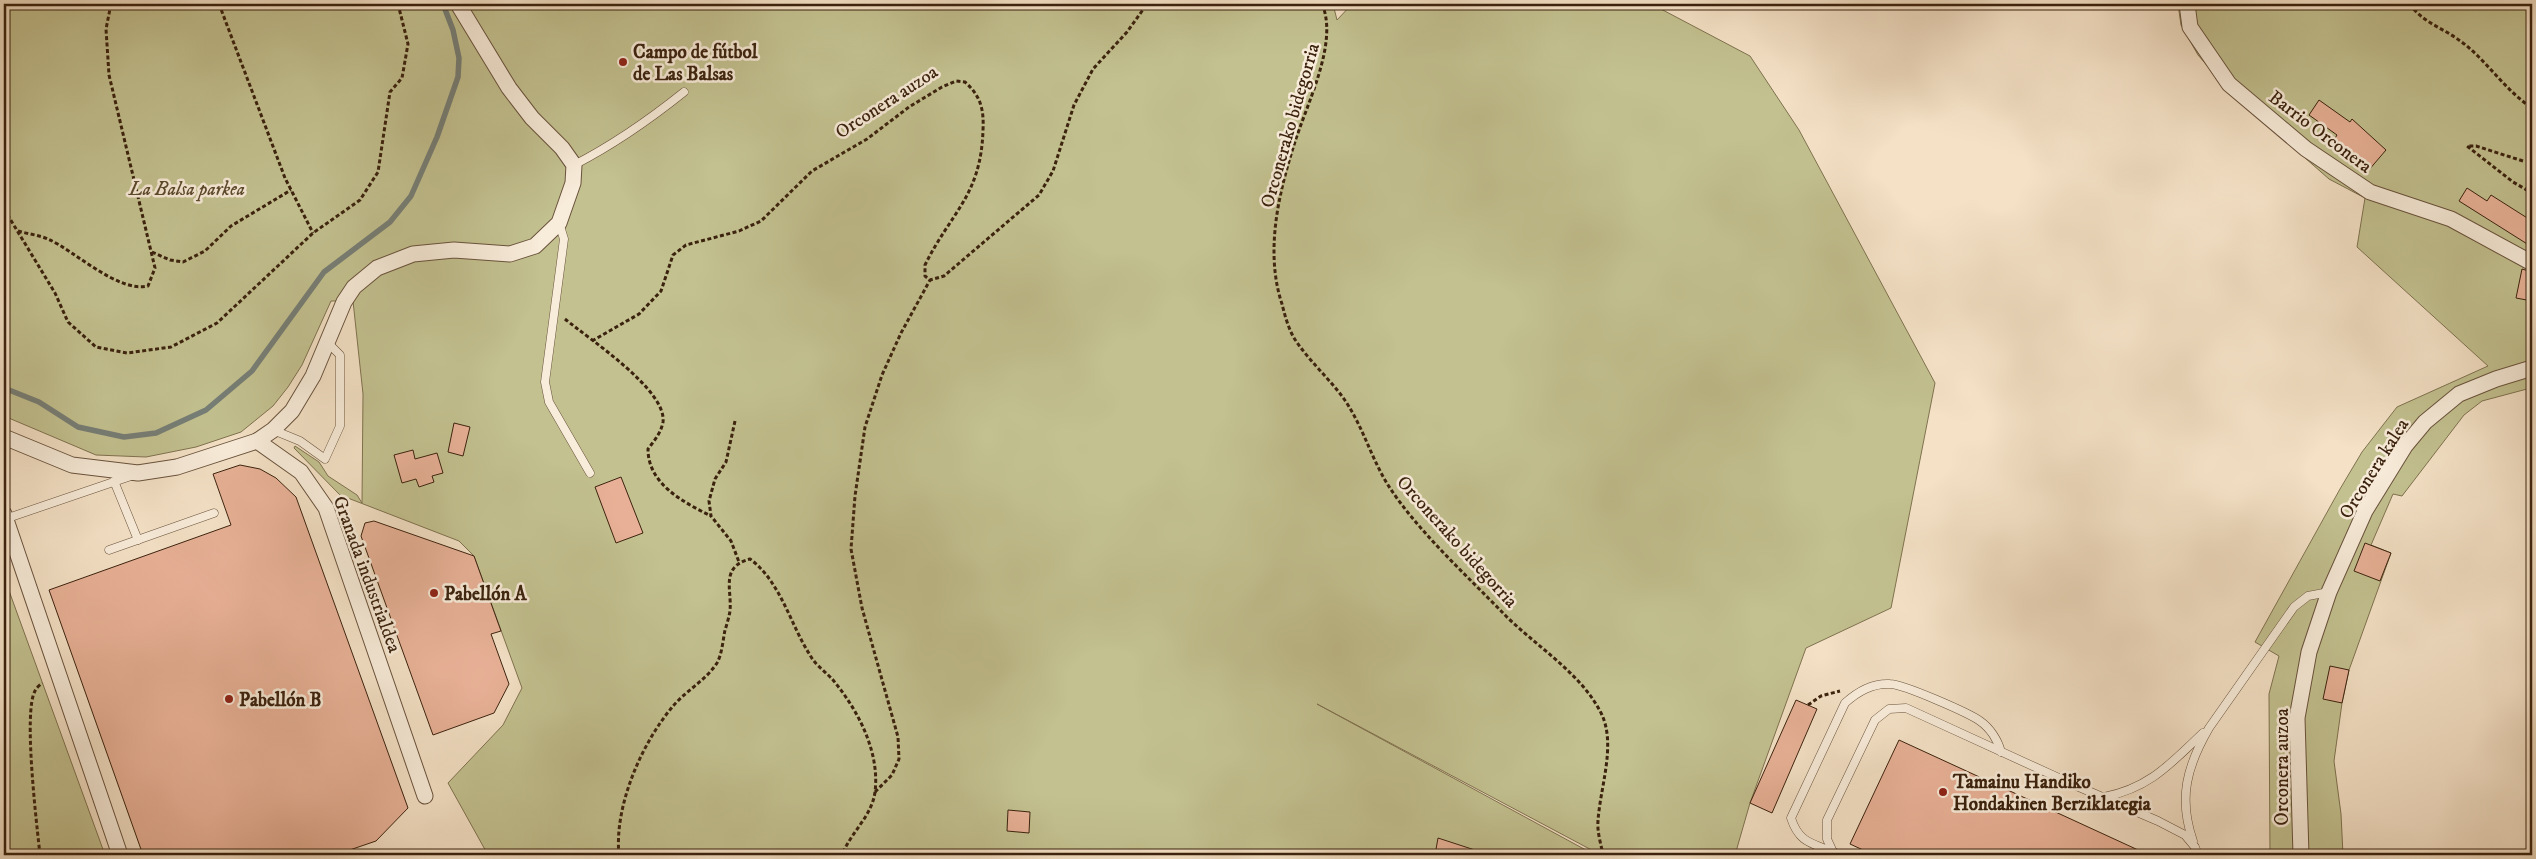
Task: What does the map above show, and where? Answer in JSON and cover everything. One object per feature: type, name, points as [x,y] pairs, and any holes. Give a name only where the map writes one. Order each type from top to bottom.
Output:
[{"type":"street","points":[[4,437],[72,465],[138,473],[177,467],[256,441],[273,430],[292,411],[313,376],[344,302],[354,287],[377,268],[412,254],[454,250],[510,254],[535,246],[560,223],[573,184],[574,166],[562,148],[532,118],[509,88],[458,4]]},
{"type":"street","name":"Barrio Orconera","points":[[2187,4],[2190,27],[2229,84],[2306,150],[2370,192],[2451,219],[2532,263]]},
{"type":"street","name":"Orconera kalea","points":[[2329,592],[2365,511],[2405,446],[2425,422],[2459,394],[2496,379],[2532,368]]},
{"type":"street","name":"Granada industrialdea","points":[[256,441],[301,472],[326,508],[425,796]]},
{"type":"street","points":[[5,517],[120,855]]},
{"type":"street","name":"Orconera auzoa","points":[[2301,855],[2297,718],[2309,652],[2329,592]]},
{"type":"lane","points":[[574,166],[605,149],[651,118],[684,92]]},
{"type":"lane","points":[[560,223],[564,238],[545,382],[549,402],[590,472]]},
{"type":"lane","points":[[273,430],[300,441],[325,459],[340,426],[340,354],[328,343]]},
{"type":"lane","points":[[5,517],[138,473]]},
{"type":"lane","points":[[114,482],[138,540]]},
{"type":"lane","points":[[109,550],[214,512]]},
{"type":"lane","points":[[2197,851],[2185,819],[2185,796],[2197,748],[2208,728],[2294,608],[2308,596],[2329,592]]},
{"type":"lane","points":[[1837,854],[1802,839],[1795,830],[1791,818],[1845,703],[1858,692],[1890,684],[1906,687],[1979,720],[1999,742],[2002,752]]},
{"type":"lane","points":[[1837,854],[1827,839],[1827,820],[1875,720],[1889,709],[1906,708],[2185,835],[2197,851]]},
{"type":"lane","points":[[2104,797],[2141,786],[2159,774],[2208,728]]},
{"type":"path","points":[[18,231],[48,239],[90,265],[138,288],[148,286],[155,268],[108,75],[106,29],[111,4]]},
{"type":"path","points":[[219,4],[291,190],[313,233]]},
{"type":"path","points":[[4,209],[55,294],[68,322],[96,347],[127,352],[171,347],[217,323],[313,233],[360,200],[378,172],[390,92],[402,78],[408,44],[398,4]]},
{"type":"path","points":[[875,792],[892,775],[899,759],[898,737],[862,608],[851,549],[855,496],[865,427],[882,375],[901,333],[930,280],[944,276],[1039,195],[1053,171],[1074,105],[1093,69],[1127,32],[1147,4]]},
{"type":"path","name":"Orconerako bidegorria","points":[[1322,4],[1329,29],[1326,50],[1293,148],[1274,232],[1274,267],[1281,302],[1294,339],[1351,410],[1375,464],[1406,509],[1522,632],[1585,688],[1602,715],[1608,732],[1609,749],[1602,780],[1598,825],[1604,855]]},
{"type":"path","points":[[2410,4],[2428,22],[2456,38],[2476,54],[2518,99],[2532,108]]},
{"type":"path","name":"Orconera auzoa","points":[[592,341],[639,314],[662,292],[673,255],[686,245],[739,231],[761,221],[812,171],[867,139],[909,107],[956,81],[965,82],[979,99],[983,111],[982,156],[968,195],[925,265],[926,276],[930,280]]},
{"type":"path","points":[[2523,162],[2476,146],[2467,146],[2513,182],[2532,192]]},
{"type":"path","points":[[151,252],[170,260],[183,262],[205,251],[231,226],[291,190]]},
{"type":"path","points":[[554,309],[592,341],[626,366],[642,382],[661,409],[663,422],[657,438],[648,449],[648,462],[653,473],[686,504],[711,516],[731,541],[740,562]]},
{"type":"path","points":[[711,516],[709,501],[715,479],[726,462],[735,421]]},
{"type":"path","points":[[619,855],[621,813],[628,784],[657,729],[673,706],[705,677],[718,662],[730,612],[728,583],[734,568],[740,562],[750,559],[760,566],[778,591],[811,658],[833,680],[860,719],[874,761],[875,792],[867,817],[848,839],[842,855]]},
{"type":"path","points":[[40,855],[32,774],[31,707],[34,692],[42,683]]},
{"type":"path","points":[[1808,706],[1812,700],[1831,692],[1858,692]]},
{"type":"path","points":[[474,855],[489,853],[496,855]]},
{"type":"green space","name":"La Balsa parkea","points":[[4,4],[1333,4],[1337,20],[1352,4],[1619,4],[1621,6],[1659,8],[1750,56],[1799,130],[1935,383],[1891,608],[1806,648],[1750,803],[1735,855],[1601,855],[1317,704],[1595,855],[488,855],[448,783],[503,725],[522,688],[474,556],[459,541],[340,495],[294,448],[295,446],[319,462],[328,476],[357,495],[362,503],[363,394],[353,301],[331,301],[302,365],[273,406],[241,432],[196,447],[146,457],[96,455],[4,416]]},
{"type":"green space","points":[[2178,4],[2532,4],[2532,390],[2527,389],[2482,401],[2464,415],[2402,496],[2393,494],[2371,545],[2391,553],[2349,670],[2342,703],[2334,761],[2341,814],[2343,855],[2270,855],[2269,694],[2279,656],[2255,642],[2362,452],[2397,407],[2488,366],[2357,247],[2365,198],[2329,179],[2230,92],[2198,55],[2181,25]]},
{"type":"green space","points":[[4,577],[105,855],[4,855]]},
{"type":"building","points":[[2319,100],[2350,122],[2352,119],[2386,150],[2368,171],[2334,140],[2337,135],[2309,115]]},
{"type":"building","points":[[2467,188],[2487,201],[2491,195],[2532,221],[2532,247],[2459,201]]},
{"type":"building","points":[[2522,269],[2532,272],[2532,301],[2516,298]]},
{"type":"building","points":[[454,423],[470,427],[463,456],[448,452]]},
{"type":"building","points":[[413,450],[415,459],[437,453],[443,473],[432,476],[434,482],[419,487],[416,479],[402,483],[394,455]]},
{"type":"building","name":"Pabellón B","points":[[240,465],[260,469],[276,478],[296,497],[408,808],[376,841],[335,855],[143,855],[49,590],[231,525],[213,474]]},
{"type":"building","points":[[621,477],[643,533],[616,543],[595,487]]},
{"type":"building","name":"Pabellón A","points":[[374,521],[474,556],[501,631],[491,634],[509,684],[494,713],[433,735],[361,536],[365,523]]},
{"type":"building","points":[[2365,543],[2391,553],[2380,581],[2354,571]]},
{"type":"building","points":[[2330,666],[2349,670],[2342,703],[2323,699]]},
{"type":"building","points":[[1796,700],[1817,709],[1772,813],[1750,803]]},
{"type":"building","name":"Tamainu Handiko Hondakinen Berziklategia","points":[[1899,740],[2149,855],[1874,855],[1850,844]]},
{"type":"building","points":[[1008,810],[1030,812],[1029,833],[1007,831]]},
{"type":"building","points":[[1438,838],[1481,852],[1481,855],[1435,855]]},
{"type":"waterway","points":[[4,388],[39,402],[78,427],[124,437],[156,433],[206,410],[252,371],[324,272],[390,222],[411,196],[437,137],[458,77],[459,58],[453,30],[443,4]]},
{"type":"place","name":"Campo de fútbol de Las Balsas","points":[[623,62]]},
{"type":"place","name":"Pabellón A","points":[[434,593]]},
{"type":"place","name":"Pabellón B","points":[[229,699]]},
{"type":"place","name":"Tamainu Handiko Hondakinen Berziklategia","points":[[1943,792]]}]
